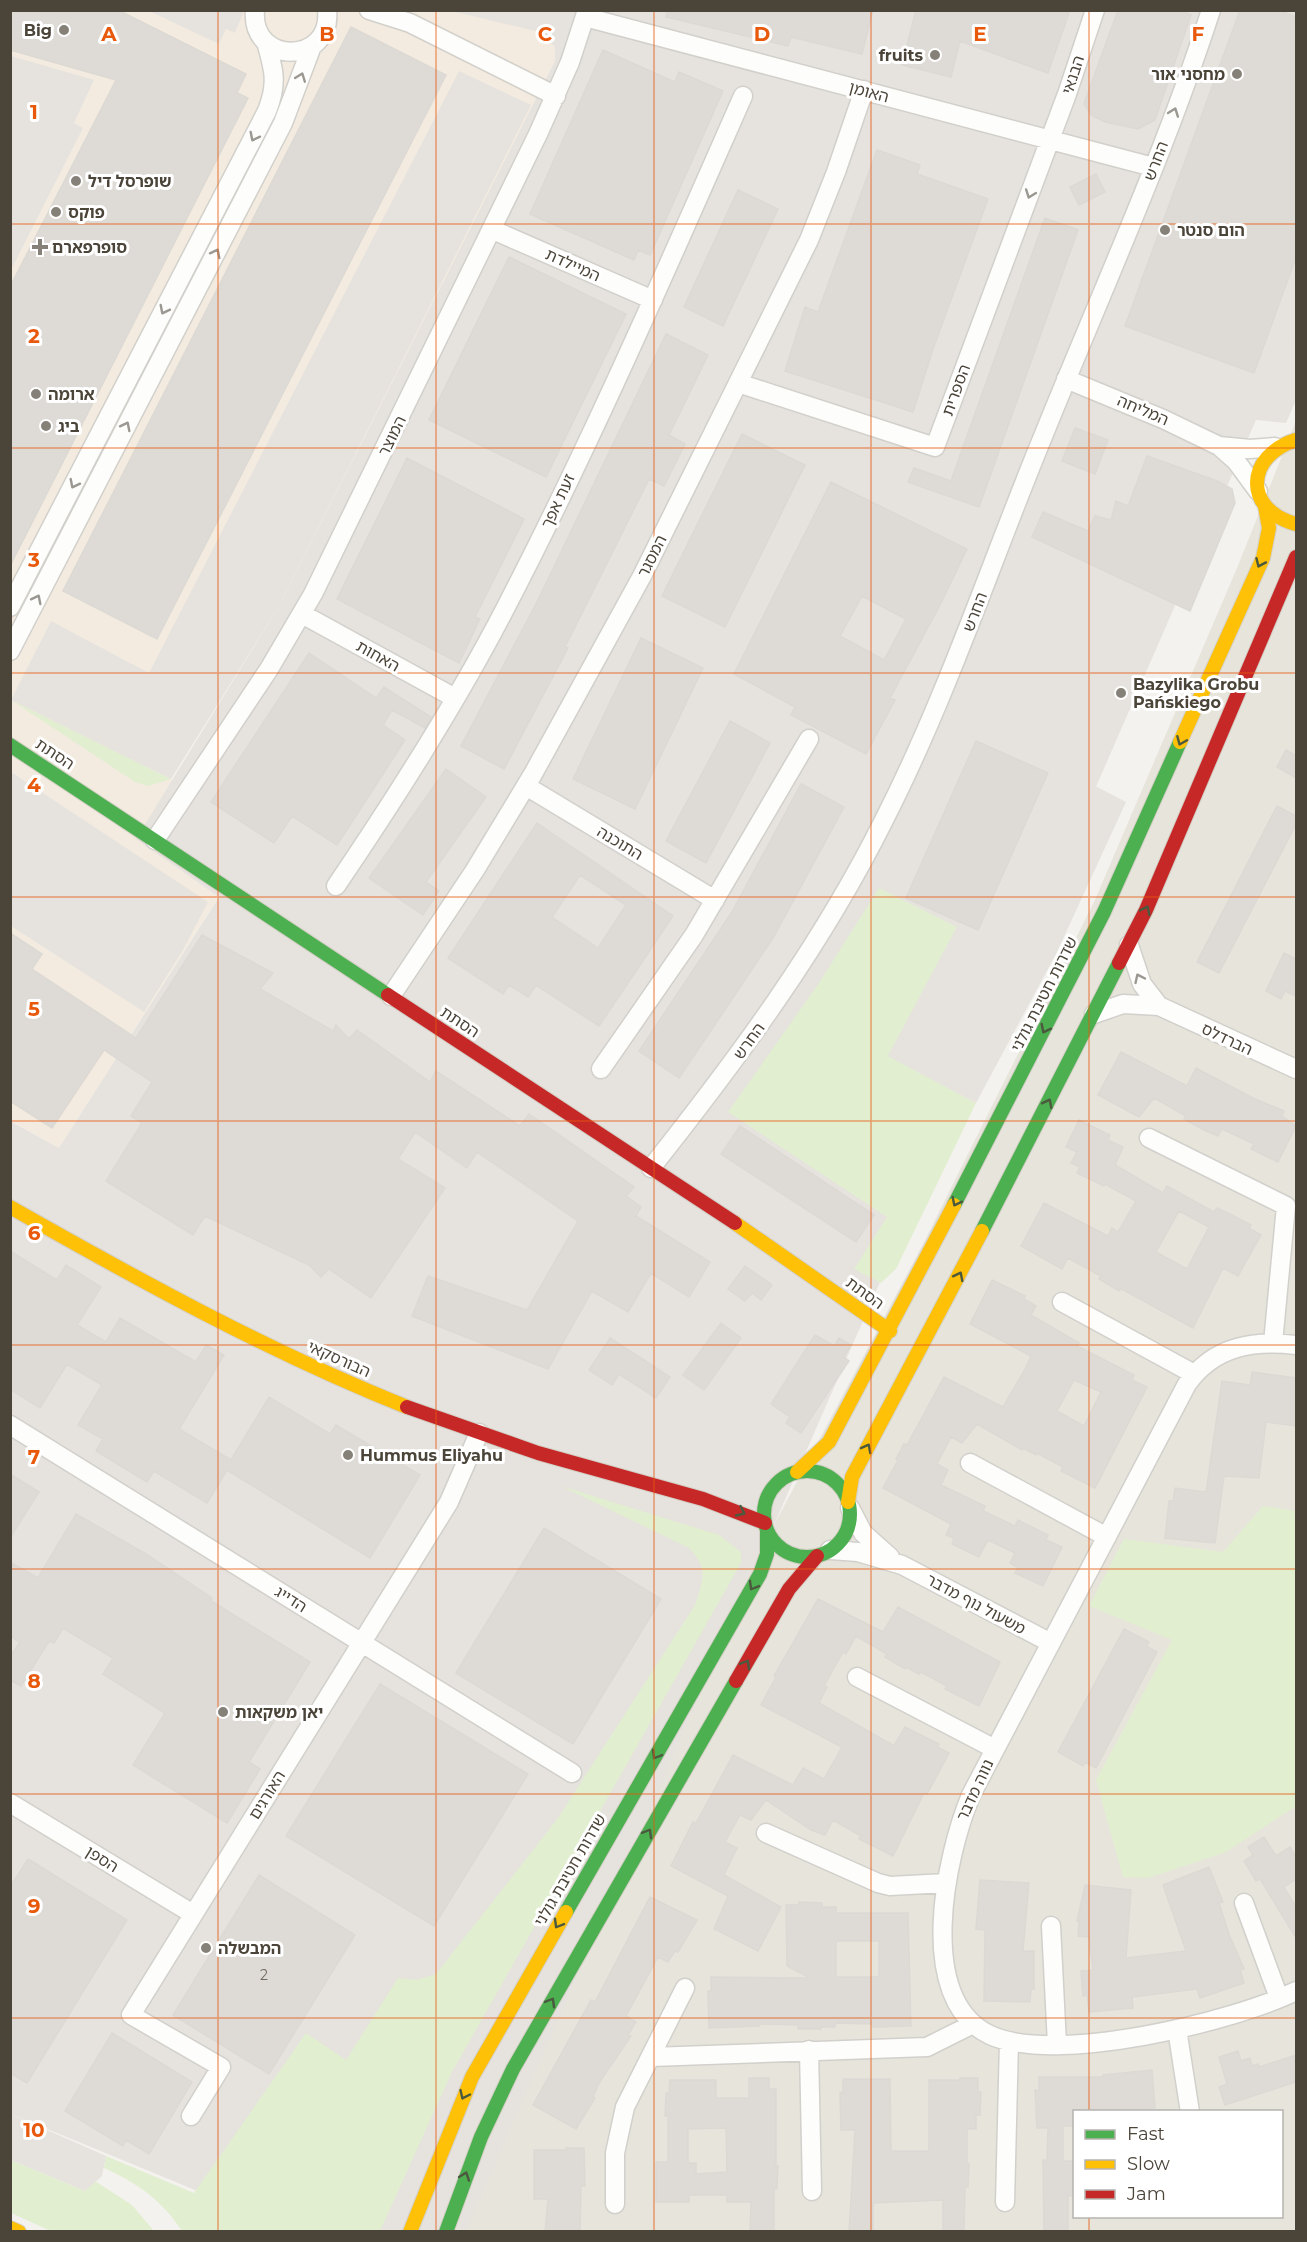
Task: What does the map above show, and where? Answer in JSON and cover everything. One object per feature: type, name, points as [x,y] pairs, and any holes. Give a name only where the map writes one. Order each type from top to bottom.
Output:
[{"type":"street","points":[[10,607],[267,111],[273,94],[275,72],[266,42],[258,31],[255,10]]},
{"type":"street","points":[[10,651],[283,123],[312,46],[325,30],[327,10]]},
{"type":"street","points":[[369,10],[410,23],[556,96]]},
{"type":"street","name":"הבנאי","points":[[1050,140],[1095,10]]},
{"type":"street","name":"החרש","points":[[651,1168],[725,1075],[787,989],[839,904],[885,819],[926,732],[964,642],[1066,379],[1153,167],[1211,10]]},
{"type":"street","name":"המוצר","points":[[155,840],[259,685],[302,614],[493,230],[556,96],[586,14]]},
{"type":"street","name":"האומן","points":[[586,14],[1153,167]]},
{"type":"street","points":[[266,42],[278,50],[292,53],[312,46]]},
{"type":"street","name":"המסגר","points":[[391,996],[470,878],[526,786],[621,617],[819,217],[864,90]]},
{"type":"street","name":"זעת אפך","points":[[336,886],[455,698],[525,569],[653,300],[743,96]]},
{"type":"street","name":"הספרית","points":[[738,383],[935,447],[1050,140]]},
{"type":"street","name":"המיילדת","points":[[493,230],[653,300]]},
{"type":"street","name":"המליחה","points":[[1066,379],[1163,419],[1219,446],[1236,461],[1261,499]]},
{"type":"street","name":"המליחה","points":[[1219,446],[1250,450],[1289,441]]},
{"type":"street","name":"שדרות חטיבת גולני","points":[[797,1472],[816,1457],[829,1442],[890,1331],[1126,865],[1263,558],[1269,528],[1261,499],[1260,466],[1289,441]]},
{"type":"street","points":[[1261,499],[1276,518],[1296,524]]},
{"type":"street","points":[[446,2232],[477,2145],[513,2068],[789,1589],[823,1553],[838,1544],[847,1530],[852,1477],[922,1348],[1129,945],[1169,860],[1296,557]]},
{"type":"street","name":"האחות","points":[[302,614],[455,698]]},
{"type":"street","points":[[601,1069],[694,935],[809,739]]},
{"type":"street","name":"הסתת","points":[[10,745],[794,1262],[890,1331]]},
{"type":"street","name":"התוכנה","points":[[526,786],[715,900]]},
{"type":"street","name":"הברדלס","points":[[1129,945],[1142,984],[1159,1006]]},
{"type":"street","name":"הברדלס","points":[[1094,1014],[1123,1004],[1159,1006],[1296,1069]]},
{"type":"street","points":[[1149,1138],[1286,1206],[1273,1343]]},
{"type":"street","name":"הבורסקאי","points":[[10,1207],[115,1266],[227,1324],[364,1388],[479,1433],[597,1471],[720,1503],[766,1527]]},
{"type":"street","points":[[1062,1302],[1194,1374]]},
{"type":"street","name":"נווה מדבר","points":[[1296,1345],[1273,1343],[1238,1346],[1225,1351],[1194,1374],[963,1812],[953,1846],[946,1883],[944,1936],[946,1972],[956,2001],[974,2024],[989,2035],[1008,2041],[1057,2044],[1117,2039],[1177,2029],[1246,2011],[1296,1991]]},
{"type":"street","name":"הדייג","points":[[10,1425],[572,1773]]},
{"type":"street","name":"האורגים","points":[[191,2116],[221,2067],[131,2015],[449,1502],[479,1433]]},
{"type":"street","points":[[970,1463],[1107,1537]]},
{"type":"street","points":[[752,1492],[776,1484],[797,1472],[815,1471],[830,1477],[843,1489],[849,1505]]},
{"type":"street","points":[[776,1484],[767,1498],[766,1527],[784,1550],[800,1556],[823,1553]]},
{"type":"street","name":"הבורסקאי","points":[[676,1490],[733,1494]]},
{"type":"street","name":"משעול נוף מדבר","points":[[849,1505],[863,1533],[902,1565]]},
{"type":"street","name":"שדרות חטיבת גולני","points":[[410,2232],[441,2149],[472,2077],[760,1574],[766,1558],[766,1527]]},
{"type":"street","name":"משעול נוף מדבר","points":[[823,1553],[867,1554],[902,1565],[1051,1643]]},
{"type":"street","points":[[857,1677],[995,1749]]},
{"type":"street","name":"הספן","points":[[10,1803],[193,1914]]},
{"type":"street","points":[[766,1833],[878,1883],[891,1886],[946,1883]]},
{"type":"street","points":[[1244,1903],[1279,1998]]},
{"type":"street","points":[[1051,1926],[1057,2044]]},
{"type":"street","points":[[615,2204],[615,2153],[625,2107],[685,1988]]},
{"type":"street","points":[[651,2057],[927,2047],[974,2024]]},
{"type":"street","points":[[1177,2029],[1190,2110]]},
{"type":"street","points":[[1005,2202],[1008,2041]]},
{"type":"street","points":[[809,2050],[812,2191]]},
{"type":"street","points":[[10,2228],[19,2232]]},
{"type":"shaded area","points":[[451,10],[540,32],[555,47],[555,61],[279,606],[171,779],[219,896],[59,1148],[11,1121],[11,11]]},
{"type":"shaded area","points":[[149,11],[244,11],[235,33],[226,29],[219,44]]},
{"type":"shaded area","points":[[451,11],[1296,11],[1296,400],[1286,423],[1256,420],[466,2231],[357,2231],[195,2190],[11,2114],[10,1121],[59,1148],[219,897],[136,839],[279,606],[555,61],[555,47],[540,32]]},
{"type":"shaded area","points":[[11,56],[94,80],[74,123],[83,128],[11,270]]},
{"type":"shaded area","points":[[459,71],[531,105],[279,606],[171,779],[11,700],[51,621],[149,673]]},
{"type":"shaded area","points":[[1296,302],[1296,342],[1283,337]]},
{"type":"shaded area","points":[[1296,421],[1296,2231],[399,2232],[924,1242],[1094,902],[1237,568]]},
{"type":"shaded area","points":[[1059,767],[1126,802],[1057,952],[976,1103],[888,1056],[957,927],[982,938]]},
{"type":"shaded area","points":[[11,772],[208,902],[183,950],[144,1012],[11,926]]},
{"type":"shaded area","points":[[11,1135],[180,1232],[438,1351],[714,1440],[708,1473],[591,1445],[517,1422],[441,1394],[265,1319],[162,1267],[11,1181]]},
{"type":"shaded area","points":[[495,1164],[578,1221],[527,1310],[428,1276]]},
{"type":"shaded area","points":[[11,2114],[106,2156],[102,2176],[85,2191],[11,2160]]},
{"type":"green space","points":[[11,700],[171,779],[148,786],[135,782]]},
{"type":"green space","points":[[879,888],[957,927],[888,1056],[976,1103],[896,1269],[881,1283],[854,1269],[887,1217],[728,1112],[819,983]]},
{"type":"green space","points":[[561,1486],[719,1535],[741,1552],[741,1563],[452,2072],[380,2231],[182,2231],[157,2201],[127,2180],[104,2168],[106,2156],[194,2193],[306,2033],[346,2060],[398,1978],[417,1980],[436,1974],[558,1818],[695,1605],[702,1581],[702,1568],[689,1548]]},
{"type":"green space","points":[[1263,1506],[1296,1511],[1296,1806],[1226,1852],[1148,1878],[1123,1877],[1096,1780],[1172,1640],[1089,1606],[1124,1539],[1223,1552]]},
{"type":"green space","points":[[11,2160],[85,2191],[95,2181],[132,2205],[154,2231],[51,2231],[11,2213]]},
{"type":"building","name":"ביג","points":[[10,10],[118,10],[246,74],[237,93],[248,98],[10,566],[10,287],[116,80],[10,50]]},
{"type":"building","points":[[667,10],[873,10],[862,54],[791,37],[788,46],[666,17]]},
{"type":"building","points":[[916,10],[1070,10],[1048,73],[960,41],[951,77],[902,65]]},
{"type":"building","points":[[1118,10],[1179,10],[1191,15],[1155,120],[1138,129],[1105,122],[1091,115],[1084,104]]},
{"type":"building","points":[[1240,10],[1278,10],[1296,17],[1296,257],[1254,373],[1125,326]]},
{"type":"building","points":[[351,27],[446,75],[157,639],[63,591]]},
{"type":"building","points":[[603,50],[675,82],[679,72],[723,91],[650,255],[638,250],[634,260],[530,214]]},
{"type":"building","points":[[877,150],[920,165],[917,174],[988,199],[933,349],[913,412],[785,371],[805,307],[818,312]]},
{"type":"building","points":[[1096,174],[1105,192],[1079,205],[1070,187]]},
{"type":"building","points":[[738,190],[778,209],[723,326],[684,307]]},
{"type":"building","points":[[1045,218],[1078,230],[979,507],[908,482],[914,468],[951,481]]},
{"type":"building","points":[[509,257],[626,314],[546,477],[429,420]]},
{"type":"building","points":[[666,334],[708,355],[669,435],[685,444],[664,486],[649,479],[565,647],[568,648],[504,769],[461,746],[537,602]]},
{"type":"building","points":[[1075,428],[1108,440],[1095,474],[1062,461]]},
{"type":"building","points":[[742,434],[805,465],[725,627],[662,596]]},
{"type":"building","points":[[1147,456],[1217,481],[1232,489],[1235,503],[1190,611],[1032,537],[1043,512],[1088,531],[1095,516],[1111,520],[1116,501],[1128,506]]},
{"type":"building","points":[[407,458],[524,519],[475,617],[480,619],[459,663],[337,599]]},
{"type":"building","points":[[831,482],[967,549],[890,698],[895,700],[866,754],[791,715],[795,707],[734,674]],"holes":[[[862,596],[906,619],[884,660],[840,636]]]},
{"type":"building","points":[[641,638],[703,668],[635,809],[573,779]]},
{"type":"building","points":[[309,653],[376,698],[384,687],[431,717],[425,728],[392,710],[383,725],[405,740],[337,845],[292,816],[274,843],[211,802]]},
{"type":"building","points":[[730,721],[770,743],[706,863],[666,841]]},
{"type":"building","points":[[976,741],[1048,773],[978,930],[906,898]]},
{"type":"building","points":[[1286,750],[1296,756],[1296,778],[1277,767]]},
{"type":"building","points":[[446,769],[486,797],[426,882],[439,891],[423,915],[369,878]]},
{"type":"building","points":[[801,784],[844,807],[773,938],[679,1078],[639,1051],[732,912]]},
{"type":"building","points":[[1277,806],[1296,816],[1296,824],[1219,973],[1197,962]]},
{"type":"building","points":[[537,823],[673,916],[599,1026],[536,985],[528,997],[509,985],[503,994],[448,958]],"holes":[[[580,875],[626,905],[598,948],[552,917]]]},
{"type":"building","points":[[10,933],[42,954],[32,969],[136,1038],[202,935],[273,973],[260,989],[333,1031],[336,1025],[349,1039],[357,1030],[430,1082],[436,1071],[520,1126],[529,1114],[634,1187],[626,1196],[641,1207],[636,1216],[710,1262],[689,1297],[651,1273],[628,1312],[592,1291],[548,1369],[412,1316],[428,1276],[527,1310],[578,1221],[477,1152],[467,1168],[415,1132],[398,1159],[445,1188],[371,1298],[329,1269],[321,1277],[309,1265],[205,1216],[193,1235],[106,1181],[142,1123],[131,1116],[152,1082],[104,1050],[52,1128],[10,1101]]},
{"type":"building","points":[[1284,953],[1296,959],[1296,996],[1285,991],[1281,999],[1266,991]]},
{"type":"building","points":[[1121,1052],[1187,1086],[1196,1068],[1253,1098],[1284,1111],[1282,1116],[1296,1126],[1278,1162],[1251,1149],[1254,1144],[1222,1129],[1218,1136],[1204,1130],[1184,1119],[1186,1116],[1154,1098],[1139,1117],[1098,1095]]},
{"type":"building","points":[[1079,1120],[1110,1135],[1108,1140],[1123,1147],[1115,1165],[1163,1193],[1167,1186],[1214,1212],[1217,1208],[1230,1214],[1251,1225],[1249,1228],[1261,1235],[1238,1276],[1223,1268],[1193,1328],[1120,1288],[1119,1291],[1099,1279],[1101,1276],[1068,1258],[1062,1269],[1021,1246],[1044,1203],[1108,1236],[1112,1228],[1118,1232],[1136,1201],[1105,1184],[1104,1186],[1077,1173],[1080,1167],[1071,1163],[1077,1152],[1066,1147]],"holes":[[[1179,1211],[1209,1227],[1187,1269],[1156,1252]]]},
{"type":"building","points":[[740,1126],[874,1215],[856,1242],[721,1154]]},
{"type":"building","points":[[10,1251],[57,1280],[66,1265],[101,1287],[77,1325],[106,1342],[120,1318],[196,1362],[206,1345],[224,1355],[179,1429],[231,1460],[269,1397],[330,1434],[336,1425],[420,1475],[370,1558],[227,1470],[207,1503],[154,1471],[147,1482],[96,1451],[103,1439],[78,1425],[102,1385],[67,1364],[40,1408],[10,1389]]},
{"type":"building","points":[[745,1266],[772,1285],[761,1300],[752,1293],[745,1301],[728,1289]]},
{"type":"building","points":[[992,1280],[1025,1296],[1024,1299],[1036,1306],[1031,1315],[1079,1343],[1077,1346],[1134,1375],[1132,1380],[1147,1387],[1095,1488],[1061,1471],[1063,1467],[1037,1453],[1036,1455],[1023,1448],[1022,1450],[977,1424],[962,1443],[951,1437],[937,1464],[948,1470],[941,1485],[985,1506],[983,1511],[1015,1526],[1018,1520],[1048,1535],[1046,1540],[1062,1547],[1043,1586],[1015,1573],[1018,1568],[1010,1563],[1015,1553],[988,1540],[979,1557],[952,1544],[954,1538],[946,1535],[951,1524],[883,1488],[904,1444],[907,1445],[944,1377],[1003,1407],[1024,1371],[1031,1356],[970,1324]],"holes":[[[1074,1380],[1101,1392],[1084,1426],[1057,1411]]]},
{"type":"building","points":[[721,1323],[741,1338],[704,1390],[683,1375]]},
{"type":"building","points":[[815,1335],[834,1346],[839,1338],[851,1345],[844,1357],[849,1361],[801,1433],[786,1423],[790,1417],[771,1404]]},
{"type":"building","points":[[610,1338],[670,1377],[656,1398],[619,1374],[612,1385],[589,1370]]},
{"type":"building","points":[[1252,1372],[1296,1378],[1296,1426],[1266,1422],[1259,1478],[1224,1476],[1215,1543],[1165,1538],[1169,1501],[1173,1501],[1175,1488],[1206,1492],[1222,1381],[1250,1385]]},
{"type":"building","points":[[10,1474],[39,1492],[10,1538]]},
{"type":"building","points":[[76,1514],[146,1554],[212,1598],[211,1601],[310,1662],[249,1762],[260,1769],[227,1823],[133,1765],[165,1713],[103,1674],[113,1658],[63,1628],[54,1643],[49,1641],[21,1686],[10,1680],[10,1657],[20,1642],[10,1636],[10,1562],[38,1578]]},
{"type":"building","points":[[544,1528],[661,1599],[573,1744],[456,1673]]},
{"type":"building","points":[[818,1599],[883,1632],[898,1607],[1000,1662],[979,1706],[945,1689],[947,1686],[921,1672],[919,1674],[906,1667],[905,1669],[885,1657],[887,1654],[856,1636],[846,1654],[843,1652],[824,1686],[827,1687],[819,1703],[894,1746],[905,1727],[939,1744],[937,1747],[949,1753],[927,1794],[924,1793],[893,1856],[859,1839],[861,1836],[833,1820],[825,1835],[811,1830],[766,1800],[751,1820],[740,1815],[725,1842],[737,1848],[724,1875],[781,1907],[758,1951],[714,1929],[728,1896],[671,1866],[693,1822],[696,1823],[733,1755],[793,1785],[803,1768],[824,1779],[842,1747],[761,1705],[776,1677],[774,1676]]},
{"type":"building","points":[[1124,1629],[1149,1642],[1146,1646],[1157,1652],[1096,1768],[1085,1762],[1083,1766],[1058,1752]]},
{"type":"building","points":[[380,1684],[528,1774],[434,1926],[286,1836]]},
{"type":"building","points":[[1264,1837],[1276,1856],[1290,1847],[1296,1857],[1296,1879],[1284,1887],[1296,1907],[1296,1938],[1260,1879],[1256,1881],[1244,1861],[1253,1855],[1248,1847]]},
{"type":"building","points":[[28,1859],[127,1920],[27,2083],[10,2073],[10,1887]]},
{"type":"building","points":[[1209,1867],[1223,1902],[1219,1903],[1229,1934],[1244,1969],[1240,1970],[1244,1983],[1200,1998],[1197,1989],[1132,1997],[1133,2008],[1089,2012],[1087,1995],[1083,1996],[1081,1971],[1093,1970],[1089,1937],[1078,1936],[1079,1921],[1077,1921],[1085,1885],[1131,1890],[1126,1958],[1186,1951],[1163,1885]]},
{"type":"building","points":[[259,1875],[355,1935],[269,2074],[173,2015]]},
{"type":"building","points":[[980,1880],[1029,1883],[1023,1951],[1034,1951],[1034,1989],[1031,1989],[1030,2002],[984,2001],[985,1930],[976,1929]]},
{"type":"building","points":[[650,1897],[697,1920],[678,1952],[675,1951],[668,1962],[658,1957],[626,2016],[636,2022],[628,2035],[631,2036],[599,2083],[593,2097],[595,2098],[576,2129],[533,2105],[591,2000],[595,2002]]},
{"type":"building","points":[[799,1902],[822,1903],[822,1907],[836,1907],[836,1913],[908,1913],[911,2026],[873,2027],[873,2024],[836,2023],[835,2027],[821,2027],[821,2029],[798,2029],[798,2025],[758,2024],[759,2026],[709,2028],[708,1991],[711,1991],[711,1977],[810,1978],[787,1966],[786,1905],[799,1905]],"holes":[[[836,1941],[879,1941],[879,1977],[836,1977]]]},
{"type":"building","points":[[112,2033],[192,2082],[149,2154],[126,2140],[123,2146],[65,2111]]},
{"type":"building","points":[[1238,2051],[1241,2061],[1250,2058],[1252,2066],[1258,2064],[1259,2067],[1296,2055],[1296,2082],[1225,2105],[1219,2087],[1227,2084],[1219,2057]]},
{"type":"building","points":[[1152,2070],[1155,2108],[1151,2108],[1152,2110],[1073,2110],[1073,2126],[1063,2126],[1063,2161],[1073,2161],[1073,2196],[1068,2196],[1068,2232],[1044,2232],[1043,2160],[1047,2160],[1048,2128],[1037,2128],[1035,2090],[1039,2091],[1039,2077],[1103,2077],[1103,2075]]},
{"type":"building","points":[[749,2078],[769,2078],[769,2089],[776,2089],[776,2166],[778,2166],[777,2189],[774,2189],[774,2232],[750,2232],[751,2202],[727,2202],[727,2195],[689,2195],[689,2202],[656,2202],[656,2162],[668,2162],[668,2116],[665,2116],[666,2093],[669,2093],[670,2080],[716,2080],[716,2098],[749,2098]],"holes":[[[726,2128],[727,2172],[696,2174],[696,2163],[688,2163],[688,2129]]]},
{"type":"building","points":[[960,2078],[978,2078],[978,2092],[981,2092],[980,2115],[976,2115],[976,2129],[967,2129],[967,2164],[969,2164],[968,2187],[965,2187],[964,2232],[943,2232],[943,2200],[873,2203],[873,2232],[849,2232],[855,2130],[841,2130],[840,2092],[843,2093],[843,2079],[890,2079],[891,2151],[929,2151],[929,2080],[960,2080]]},
{"type":"building","points":[[566,2148],[584,2148],[585,2186],[581,2186],[580,2232],[545,2232],[548,2199],[534,2199],[534,2150],[566,2150]]},
{"type":"traffic: fast","points":[[954,1205],[1104,912],[1180,742]]},
{"type":"traffic: fast","points":[[10,745],[388,995]]},
{"type":"traffic: fast","points":[[982,1231],[1119,963]]},
{"type":"traffic: fast","points":[[807,1471],[831,1478],[843,1490],[850,1514],[843,1538],[831,1550],[807,1557],[783,1550],[771,1538],[764,1514],[771,1490],[783,1478],[807,1471]]},
{"type":"traffic: fast","points":[[566,1912],[760,1574],[767,1554],[767,1531]]},
{"type":"traffic: fast","points":[[446,2232],[481,2137],[513,2069],[736,1681]]},
{"type":"traffic: slow","points":[[1296,440],[1279,448],[1267,458],[1260,470],[1257,483],[1259,495],[1266,507],[1279,517],[1296,524]]},
{"type":"traffic: slow","points":[[1180,742],[1263,558],[1269,528],[1265,506]]},
{"type":"traffic: slow","points":[[797,1472],[829,1442],[954,1205]]},
{"type":"traffic: slow","points":[[10,1207],[205,1314],[305,1363],[407,1407]]},
{"type":"traffic: slow","points":[[735,1223],[890,1331]]},
{"type":"traffic: slow","points":[[848,1502],[852,1477],[982,1231]]},
{"type":"traffic: slow","points":[[410,2232],[472,2077],[566,1912]]},
{"type":"traffic: slow","points":[[10,2228],[19,2232]]},
{"type":"traffic: jam","points":[[1119,963],[1146,910],[1296,557]]},
{"type":"traffic: jam","points":[[388,995],[735,1223]]},
{"type":"traffic: jam","points":[[407,1407],[538,1453],[703,1499],[765,1523]]},
{"type":"traffic: jam","points":[[736,1681],[789,1589],[817,1556]]},
{"type":"place","name":"Big","points":[[64,30]]},
{"type":"place","name":"fruits","points":[[935,55]]},
{"type":"place","name":"מחסני אור","points":[[1237,74]]},
{"type":"place","name":"שופרסל דיל","points":[[76,181]]},
{"type":"place","name":"פוקס","points":[[56,212]]},
{"type":"place","name":"הום סנטר","points":[[1165,230]]},
{"type":"place","name":"סופרפארם","points":[[40,247]]},
{"type":"place","name":"ארומה","points":[[36,394]]},
{"type":"place","name":"ביג","points":[[46,426]]},
{"type":"place","name":"Bazylika Grobu Pańskiego","points":[[1121,693]]},
{"type":"place","name":"Hummus Eliyahu","points":[[348,1455]]},
{"type":"place","name":"יאן משקאות","points":[[223,1712]]},
{"type":"place","name":"המבשלה","points":[[206,1948]]}]
